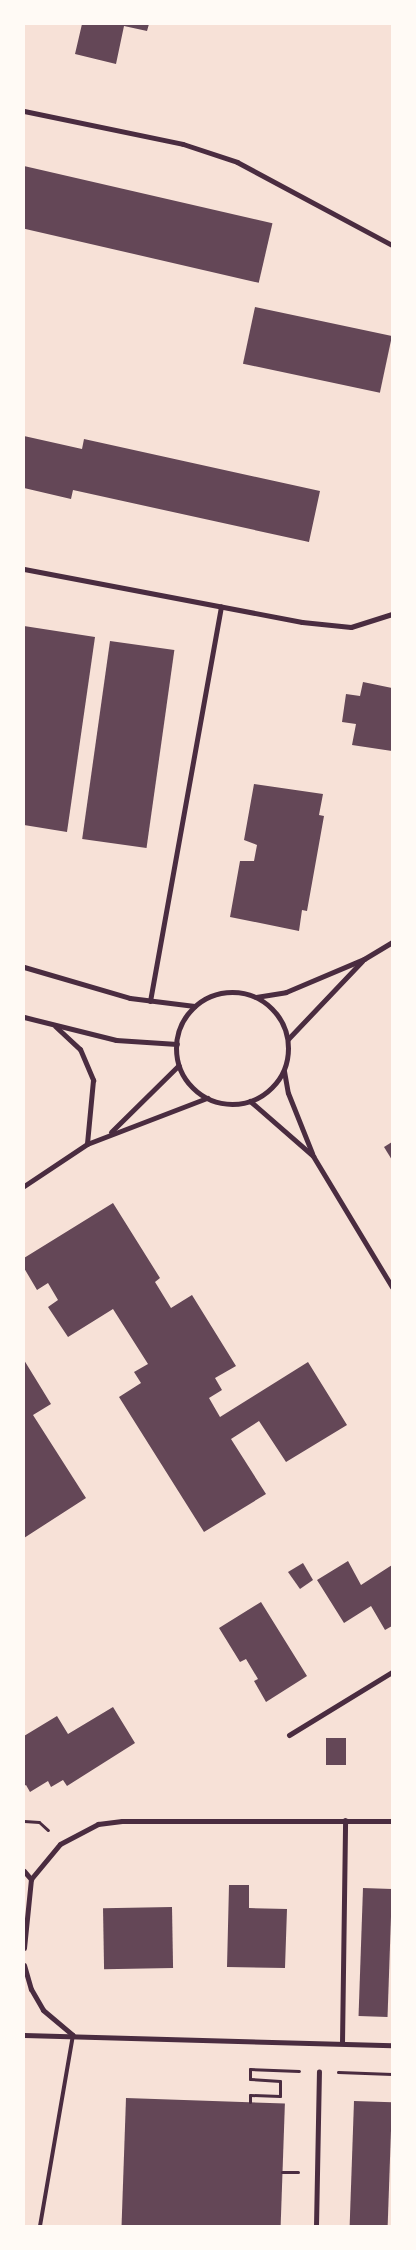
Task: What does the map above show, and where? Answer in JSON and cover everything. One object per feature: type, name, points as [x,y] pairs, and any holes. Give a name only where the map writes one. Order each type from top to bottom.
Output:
[{"type":"street","points":[[24,111],[183,144],[238,162],[392,244]]},
{"type":"street","points":[[24,569],[302,622],[351,627],[392,614]]},
{"type":"street","points":[[150,1001],[221,606]]},
{"type":"street","points":[[284,1071],[270,1089],[250,1101],[221,1103],[207,1098],[195,1090],[179,1066],[176,1044],[186,1017],[195,1006],[208,997],[224,992],[256,997],[286,992],[364,959],[392,942]]},
{"type":"street","points":[[288,1039],[364,959]]},
{"type":"street","points":[[24,967],[130,998],[195,1006]]},
{"type":"street","points":[[256,997],[271,1007],[282,1022],[288,1039],[284,1071],[288,1093],[313,1156],[392,1287]]},
{"type":"street","points":[[24,1017],[116,1040],[176,1044]]},
{"type":"street","points":[[54,1026],[80,1049],[93,1080],[87,1144]]},
{"type":"street","points":[[109,1134],[179,1066]]},
{"type":"street","points":[[24,1186],[87,1144],[207,1098]]},
{"type":"street","points":[[250,1101],[313,1156]]},
{"type":"street","points":[[289,1735],[392,1672]]},
{"type":"street","points":[[342,2043],[345,1820]]},
{"type":"street","points":[[24,1948],[31,1878],[60,1844],[98,1824],[392,1821]]},
{"type":"street","points":[[24,1870],[31,1878]]},
{"type":"street","points":[[24,1964],[31,1989],[43,2010],[73,2035]]},
{"type":"street","points":[[24,2035],[392,2045]]},
{"type":"street","points":[[316,2226],[319,2072]]},
{"type":"lane","points":[[40,2226],[73,2035]]},
{"type":"path","points":[[250,2102],[250,2095],[280,2096],[280,2081],[250,2079],[250,2069],[392,2074]]},
{"type":"building","points":[[82,24],[149,24],[147,31],[124,26],[116,64],[75,54]]},
{"type":"building","points":[[24,166],[272,223],[259,283],[24,229]]},
{"type":"building","points":[[255,307],[392,336],[380,393],[243,364]]},
{"type":"building","points":[[24,436],[82,449],[84,439],[320,491],[309,542],[73,490],[71,499],[24,488]]},
{"type":"building","points":[[24,626],[95,637],[67,832],[24,825]]},
{"type":"building","points":[[110,641],[174,650],[147,848],[82,839]]},
{"type":"building","points":[[363,682],[392,688],[392,751],[352,745],[356,724],[342,722],[346,694],[360,696]]},
{"type":"building","points":[[254,784],[323,794],[319,815],[324,816],[307,911],[302,910],[299,931],[230,917],[240,861],[254,861],[257,845],[244,840]]},
{"type":"building","points":[[392,1142],[392,1160],[384,1147]]},
{"type":"building","points":[[113,1203],[160,1278],[155,1282],[171,1308],[192,1295],[236,1366],[215,1378],[222,1390],[209,1398],[220,1417],[308,1362],[347,1425],[286,1462],[259,1421],[231,1439],[266,1494],[204,1532],[119,1397],[141,1383],[134,1372],[148,1364],[113,1309],[68,1337],[48,1307],[58,1300],[48,1283],[37,1290],[24,1268],[24,1258]]},
{"type":"building","points":[[24,1360],[51,1404],[33,1415],[86,1498],[24,1538]]},
{"type":"building","points":[[348,1561],[361,1585],[392,1565],[392,1626],[385,1630],[371,1606],[344,1623],[317,1580]]},
{"type":"building","points":[[303,1563],[313,1580],[300,1589],[288,1572]]},
{"type":"building","points":[[261,1602],[307,1676],[266,1702],[254,1681],[258,1679],[246,1659],[240,1662],[219,1628]]},
{"type":"building","points":[[113,1707],[135,1743],[67,1786],[63,1780],[51,1787],[48,1781],[30,1792],[26,1785],[24,1786],[24,1736],[57,1716],[68,1734]]},
{"type":"building","points":[[326,1738],[346,1738],[346,1765],[326,1765]]},
{"type":"building","points":[[229,1885],[249,1885],[249,1908],[287,1909],[285,1968],[227,1967]]},
{"type":"building","points":[[363,1888],[392,1889],[388,2017],[359,2016]]},
{"type":"building","points":[[172,1907],[173,1968],[104,1969],[103,1908]]},
{"type":"building","points":[[126,2098],[285,2104],[281,2226],[122,2226]]},
{"type":"building","points":[[354,2101],[392,2102],[388,2226],[350,2226]]}]
